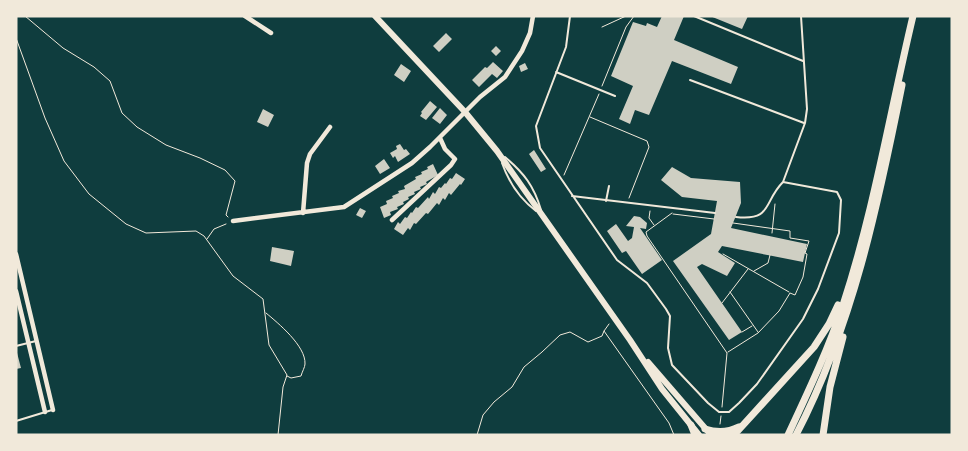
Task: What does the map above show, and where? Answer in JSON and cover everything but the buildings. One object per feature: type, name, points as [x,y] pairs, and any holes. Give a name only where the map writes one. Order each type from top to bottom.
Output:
[{"type":"main road","points":[[375,16],[465,112],[498,151],[662,389],[700,435]]},
{"type":"main road","points":[[824,435],[827,400],[833,370],[872,244],[914,16]]},
{"type":"main road","points":[[788,435],[822,360],[860,248],[914,16]]},
{"type":"main road","points":[[796,435],[827,366],[853,294],[872,225],[890,146]]},
{"type":"main road","points":[[734,435],[814,347],[834,315],[852,262],[880,164]]},
{"type":"main road","points":[[630,340],[711,435]]},
{"type":"main road","points":[[705,429],[723,432],[735,429],[746,422]]},
{"type":"main road","points":[[691,425],[696,435]]},
{"type":"street","points":[[245,16],[271,33]]},
{"type":"street","points":[[233,221],[344,207],[412,163],[440,138],[480,97],[505,77],[522,51],[530,33],[533,16]]},
{"type":"street","points":[[303,213],[307,163],[310,154],[330,127]]},
{"type":"street","points":[[392,220],[451,165],[455,159],[445,149],[440,138]]},
{"type":"street","points":[[16,254],[53,410]]},
{"type":"street","points":[[16,291],[45,412]]},
{"type":"lane","points":[[570,16],[566,47],[536,126],[540,148],[619,262],[647,283],[666,308],[670,316],[668,348],[672,365],[719,412],[729,412],[740,403],[757,384],[803,319],[818,289],[839,233],[841,200],[837,192],[783,182]]},
{"type":"lane","points":[[694,16],[804,61]]},
{"type":"lane","points":[[736,217],[750,218],[764,213],[783,182],[805,124],[807,109],[801,16]]},
{"type":"lane","points":[[556,72],[615,96]]},
{"type":"lane","points":[[690,80],[805,124]]},
{"type":"lane","points":[[606,201],[610,186]]},
{"type":"lane","points":[[572,196],[715,213]]},
{"type":"lane","points":[[16,346],[37,341]]},
{"type":"lane","points":[[16,421],[53,410]]},
{"type":"path","points":[[25,16],[63,48],[110,81],[122,113],[137,127],[166,145],[225,170],[235,181],[226,215],[233,221],[214,228],[207,239]]},
{"type":"path","points":[[562,181],[626,27],[634,16]]},
{"type":"path","points":[[602,28],[625,17]]},
{"type":"path","points":[[16,38],[45,118],[64,161],[89,194],[126,224],[146,233],[196,231],[204,236],[232,276],[263,299],[269,345],[287,376],[291,378],[301,376],[305,363],[301,349],[265,312]]},
{"type":"path","points":[[589,116],[647,140],[650,147],[627,203]]},
{"type":"path","points":[[771,201],[775,202],[772,233]]},
{"type":"path","points":[[651,206],[649,218],[654,226]]},
{"type":"path","points":[[672,214],[673,208]]},
{"type":"path","points":[[714,219],[672,214],[646,232],[727,353],[720,428],[723,432]]},
{"type":"path","points":[[723,254],[795,295],[803,277],[807,254],[805,253],[809,240],[790,238],[790,231],[733,223]]},
{"type":"path","points":[[753,271],[768,263],[770,255]]},
{"type":"path","points":[[722,303],[749,269]]},
{"type":"path","points":[[730,292],[758,333]]},
{"type":"path","points":[[727,353],[758,333],[779,311],[790,293]]},
{"type":"path","points":[[477,435],[483,415],[494,402],[512,387],[524,367],[560,335],[570,332],[588,342],[602,336],[614,317]]},
{"type":"path","points":[[742,332],[753,325]]},
{"type":"path","points":[[604,331],[669,423],[674,435]]},
{"type":"path","points":[[278,435],[283,387],[287,376]]}]
